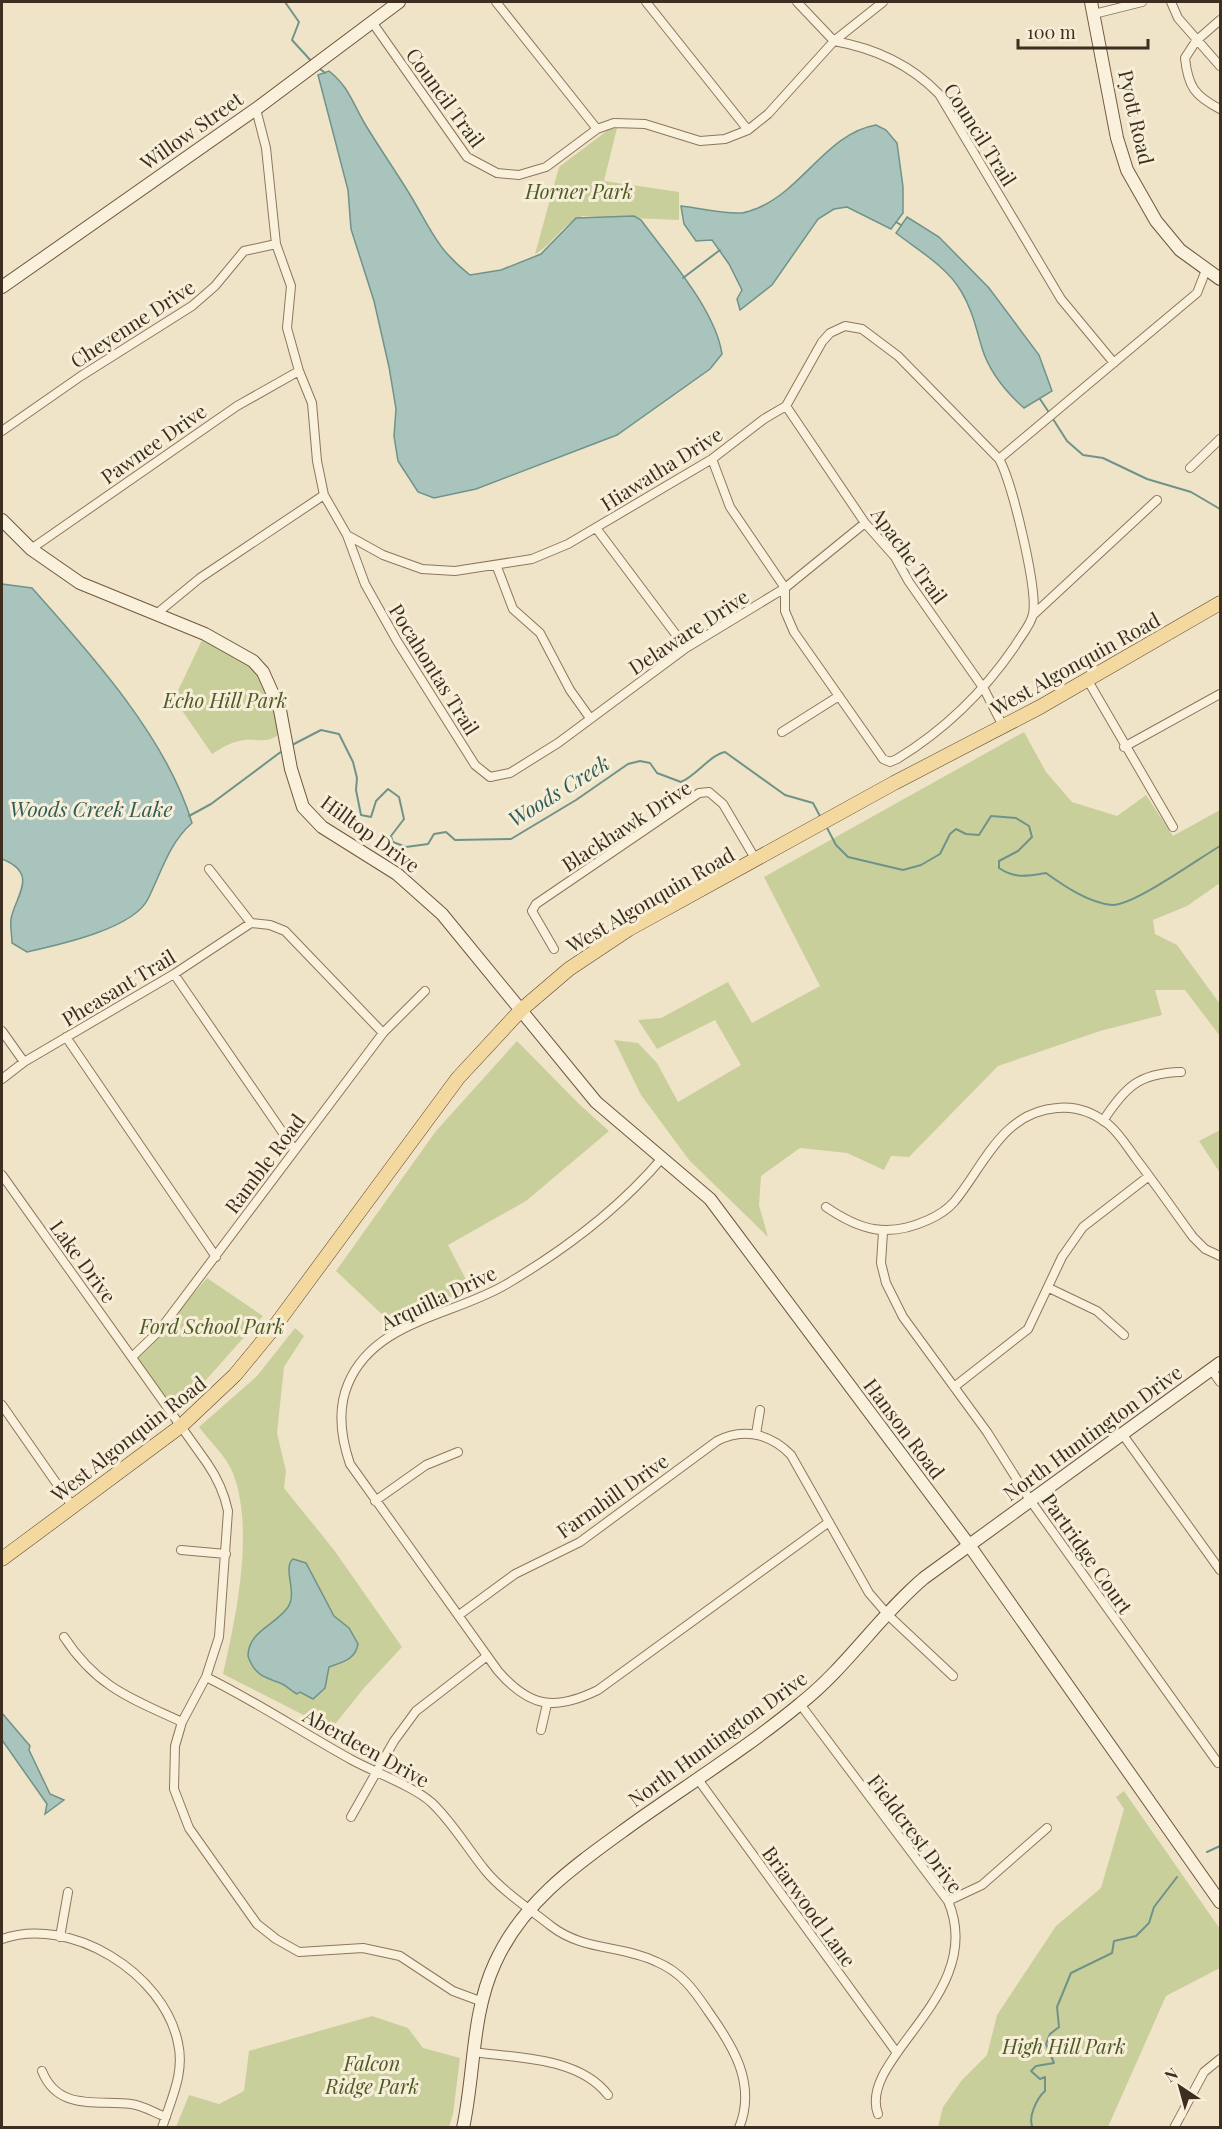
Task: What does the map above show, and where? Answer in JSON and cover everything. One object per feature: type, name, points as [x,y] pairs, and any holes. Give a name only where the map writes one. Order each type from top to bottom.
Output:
[{"type":"main road","name":"West Algonquin Road","points":[[2,1559],[181,1426],[243,1366],[458,1078],[522,1011],[569,969],[629,929],[1003,726],[1221,603]]},
{"type":"street","name":"Willow Street","points":[[2,287],[256,109],[399,2]]},
{"type":"street","points":[[496,2],[597,129]]},
{"type":"street","points":[[646,2],[748,130]]},
{"type":"street","points":[[797,2],[834,41],[884,2]]},
{"type":"street","points":[[1093,8],[1142,2]]},
{"type":"street","points":[[1171,2],[1178,18],[1196,41],[1221,66]]},
{"type":"street","name":"Pyott Road","points":[[1093,8],[1118,138],[1127,170],[1156,221],[1180,250],[1221,279]]},
{"type":"street","points":[[1221,20],[1196,41],[1185,58],[1187,80],[1201,98],[1221,109]]},
{"type":"street","name":"Council Trail","points":[[372,22],[466,157],[477,165],[508,175],[536,171],[558,160],[597,129],[614,123],[645,124],[700,141],[725,139],[748,130],[768,114],[834,41],[861,46],[896,62],[918,74],[939,94],[1061,299],[1114,363]]},
{"type":"street","points":[[256,109],[266,148],[276,244],[291,286],[287,328],[299,371],[312,403],[317,461],[324,495],[347,535]]},
{"type":"street","name":"Cheyenne Drive","points":[[2,431],[81,376],[192,306],[215,286],[244,251],[276,244]]},
{"type":"street","points":[[999,459],[1197,293],[1206,270]]},
{"type":"street","name":"Hiawatha Drive","points":[[347,535],[383,555],[422,569],[455,571],[497,567],[543,555],[596,528],[712,459],[764,419],[786,406],[822,342],[836,329],[853,326],[878,339],[898,356],[999,459],[1008,474],[1028,565],[1033,615]]},
{"type":"street","name":"Pawnee Drive","points":[[31,549],[237,406],[299,371]]},
{"type":"street","name":"Apache Trail","points":[[786,406],[865,523],[895,557],[909,582],[984,689],[1003,726]]},
{"type":"street","points":[[1190,468],[1221,439]]},
{"type":"street","points":[[712,459],[730,507],[785,588],[784,603],[791,626],[879,755],[890,762],[949,724],[984,689],[1033,615],[1157,500]]},
{"type":"street","points":[[155,615],[200,578],[324,495]]},
{"type":"street","name":"Hilltop Drive","points":[[2,520],[31,549],[80,583],[205,634],[253,661],[273,688],[283,723],[297,795],[312,818],[397,874],[420,893],[442,914],[522,1011]]},
{"type":"street","name":"Delaware Drive","points":[[526,764],[686,648],[785,588],[865,523]]},
{"type":"street","points":[[596,528],[686,648]]},
{"type":"street","name":"Pocahontas Trail","points":[[347,535],[365,584],[396,641],[475,765],[489,777],[498,777],[526,764]]},
{"type":"street","points":[[497,567],[513,609],[540,633],[570,690],[590,718]]},
{"type":"street","points":[[1087,679],[1173,827]]},
{"type":"street","points":[[1125,747],[1221,694]]},
{"type":"street","points":[[782,732],[839,696]]},
{"type":"street","name":"Blackhawk Drive","points":[[554,948],[532,911],[536,904],[699,793],[708,792],[723,804],[756,860]]},
{"type":"street","points":[[209,869],[251,923],[270,925],[285,931],[383,1033]]},
{"type":"street","name":"Pheasant Trail","points":[[2,1079],[24,1062],[174,974],[251,923]]},
{"type":"street","points":[[174,974],[294,1149]]},
{"type":"street","name":"Ramble Road","points":[[132,1357],[159,1331],[383,1033],[425,991]]},
{"type":"street","name":"Hanson Road","points":[[522,1011],[596,1102],[710,1199],[969,1545],[1221,1902]]},
{"type":"street","points":[[2,1031],[24,1062]]},
{"type":"street","points":[[66,1037],[216,1257]]},
{"type":"street","points":[[1103,1121],[1124,1092],[1134,1083],[1152,1075],[1181,1072]]},
{"type":"street","points":[[826,1207],[858,1226],[883,1232],[920,1223],[946,1209],[1002,1135],[1026,1117],[1044,1110],[1062,1108],[1081,1110],[1103,1121],[1118,1134],[1193,1237],[1205,1249],[1221,1256]]},
{"type":"street","name":"Arquilla Drive","points":[[546,1704],[537,1702],[514,1688],[487,1656],[350,1464],[342,1430],[341,1410],[345,1391],[365,1356],[392,1335],[501,1287],[528,1271],[617,1205],[638,1187],[663,1157]]},
{"type":"street","name":"Lake Drive","points":[[2,1175],[220,1482],[225,1496],[228,1511],[219,1636],[206,1677],[182,1722],[173,1763],[177,1802],[198,1841],[257,1924],[299,1952],[363,1948],[400,1956],[453,1991],[480,2001]]},
{"type":"street","points":[[954,1387],[1028,1329],[1062,1257],[1083,1227],[1149,1176]]},
{"type":"street","name":"Partridge Court","points":[[883,1232],[881,1263],[892,1299],[987,1432],[1030,1500],[1219,1762]]},
{"type":"street","points":[[1049,1288],[1097,1311],[1124,1335]]},
{"type":"street","points":[[1216,1366],[1221,1382]]},
{"type":"street","name":"North Huntington Drive","points":[[463,2127],[480,2001],[495,1962],[530,1908],[569,1870],[800,1704],[860,1647],[912,1588],[1216,1366]]},
{"type":"street","points":[[2,1405],[73,1507]]},
{"type":"street","points":[[760,1410],[756,1434],[775,1441],[791,1455],[864,1586],[888,1615],[953,1676]]},
{"type":"street","name":"Farmhill Drive","points":[[459,1615],[515,1574],[580,1542],[717,1441],[735,1434],[756,1434]]},
{"type":"street","points":[[1123,1435],[1221,1570]]},
{"type":"street","points":[[375,1501],[426,1465],[458,1452]]},
{"type":"street","points":[[541,1730],[546,1704],[568,1702],[598,1690],[830,1522]]},
{"type":"street","points":[[181,1550],[226,1554]]},
{"type":"street","points":[[64,1636],[86,1667],[108,1685],[182,1722]]},
{"type":"street","points":[[351,1817],[376,1772],[416,1711],[487,1656]]},
{"type":"street","name":"Aberdeen Drive","points":[[206,1677],[250,1698],[316,1740],[430,1801],[463,1839],[486,1872],[553,1928],[579,1942],[654,1960],[685,1980],[728,2038],[740,2063],[745,2104],[739,2127]]},
{"type":"street","name":"Fieldcrest Drive","points":[[800,1704],[948,1901],[956,1924],[957,1938],[951,1968],[924,2016],[897,2053],[877,2089],[875,2100],[878,2114]]},
{"type":"street","name":"Briarwood Lane","points":[[697,1778],[897,2053]]},
{"type":"street","points":[[948,1901],[982,1885],[1047,1828]]},
{"type":"street","points":[[60,1937],[69,1892]]},
{"type":"street","points":[[2,1939],[19,1935],[60,1937],[114,1956],[130,1967],[166,2010],[179,2044],[181,2064],[178,2084],[162,2127]]},
{"type":"street","points":[[473,2052],[546,2061],[589,2078],[609,2095]]},
{"type":"street","points":[[1185,2127],[1175,2126],[1204,2072],[1221,2059]]},
{"type":"street","points":[[42,2071],[54,2092],[69,2098],[92,2103],[133,2104],[166,2117]]},
{"type":"green space","name":"Horner Park","points":[[617,128],[604,181],[679,192],[679,220],[583,216],[570,223],[535,254],[559,167],[608,130]]},
{"type":"green space","name":"Echo Hill Park","points":[[203,638],[244,660],[261,675],[272,700],[278,735],[266,740],[235,742],[212,754],[174,699]]},
{"type":"green space","points":[[1024,732],[1046,772],[1072,802],[1117,816],[1146,795],[1173,836],[1220,810],[1220,883],[1187,906],[1153,920],[1155,934],[1177,945],[1220,1004],[1220,1036],[1185,990],[1155,990],[1162,1015],[1100,1031],[998,1066],[909,1157],[891,1156],[884,1170],[847,1153],[800,1148],[761,1176],[759,1205],[768,1237],[689,1160],[641,1095],[614,1040],[638,1043],[657,1063],[678,1102],[741,1065],[715,1020],[657,1049],[638,1020],[661,1018],[728,982],[752,1023],[820,986],[764,877]]},
{"type":"green space","points":[[517,1041],[609,1131],[526,1201],[448,1245],[471,1289],[389,1321],[336,1271],[436,1131]]},
{"type":"green space","points":[[1220,1130],[1220,1173],[1199,1141]]},
{"type":"green space","name":"Ford School Park","points":[[207,1278],[263,1316],[182,1407],[172,1406],[138,1358]]},
{"type":"green space","points":[[295,1328],[304,1336],[284,1367],[277,1433],[286,1471],[284,1488],[334,1550],[402,1647],[364,1688],[331,1729],[223,1674],[241,1575],[243,1523],[240,1498],[232,1470],[199,1427],[257,1376]]},
{"type":"green space","name":"High Hill Park","points":[[1124,1791],[1220,1929],[1220,1968],[1166,1996],[1108,2127],[938,2127],[943,2107],[962,2080],[987,2055],[997,2015],[1056,1926],[1101,1888],[1124,1809],[1116,1797]]},
{"type":"green space","name":"Falcon Ridge Park","points":[[372,2016],[408,2028],[423,2048],[460,2058],[453,2114],[449,2127],[176,2127],[189,2095],[219,2104],[244,2091],[249,2051]]},
{"type":"water","points":[[329,71],[346,89],[436,240],[450,257],[470,275],[501,270],[541,254],[576,218],[634,216],[641,220],[689,284],[710,319],[722,354],[710,369],[617,435],[476,489],[434,498],[418,492],[398,461],[394,436],[396,409],[389,367],[374,301],[351,229],[348,190],[318,75]]},
{"type":"water","points":[[876,125],[886,130],[897,143],[903,187],[903,213],[891,229],[847,207],[834,209],[818,219],[772,285],[740,310],[737,299],[742,290],[729,264],[712,240],[696,241],[684,224],[681,206],[733,213],[758,208],[789,188],[844,139],[859,130]]},
{"type":"water","points":[[907,217],[939,237],[989,288],[1039,355],[1052,391],[1024,408],[1005,388],[985,357],[968,305],[955,282],[931,259],[896,233]]},
{"type":"water","name":"Woods Creek Lake","points":[[2,584],[32,588],[102,669],[146,728],[165,760],[192,823],[171,849],[148,899],[140,910],[127,919],[94,934],[27,952],[12,943],[11,928],[13,910],[23,879],[20,871],[2,859]]},
{"type":"water","points":[[293,1559],[306,1563],[334,1616],[349,1628],[358,1644],[351,1657],[329,1667],[325,1688],[313,1699],[300,1692],[297,1694],[260,1674],[253,1667],[248,1656],[249,1647],[257,1634],[283,1613],[291,1601],[289,1568]]},
{"type":"water","points":[[2,1713],[30,1746],[29,1750],[50,1794],[64,1800],[45,1814],[47,1804],[2,1740]]},
{"type":"waterway","points":[[285,2],[299,22],[292,40],[313,63]]},
{"type":"waterway","points":[[319,68],[325,73]]},
{"type":"waterway","points":[[896,222],[901,225]]},
{"type":"waterway","points":[[683,278],[720,250]]},
{"type":"waterway","points":[[1040,399],[1050,414]]},
{"type":"waterway","points":[[1053,419],[1067,441],[1083,455],[1103,458],[1147,479],[1191,492],[1220,509]]},
{"type":"waterway","name":"Woods Creek","points":[[292,745],[321,730],[339,734],[353,762],[361,815],[371,817],[376,801],[388,789],[399,797],[404,819],[391,836],[393,842],[406,847],[428,844],[434,834],[446,832],[455,840],[511,839],[576,800],[628,764],[640,761],[650,763],[657,773],[681,782],[714,757],[725,752],[785,795],[813,803],[821,818]]},
{"type":"waterway","name":"Woods Creek","points":[[189,816],[211,804],[282,751]]},
{"type":"waterway","name":"Woods Creek","points":[[826,826],[836,845],[848,857],[903,870],[921,865],[940,854],[950,834],[956,829],[966,834],[979,835],[991,816],[1016,818],[1029,826],[1032,837],[1018,851],[999,861],[999,868],[1016,875],[1046,873],[1086,897],[1112,905],[1135,898],[1150,890],[1220,846]]},
{"type":"waterway","points":[[1207,1852],[1220,1846]]},
{"type":"waterway","points":[[1033,2128],[1032,2114],[1036,2103],[1045,2091],[1045,2077],[1040,2079],[1031,2071],[1036,2066],[1054,2063],[1046,2044],[1050,2034],[1059,2027],[1057,2007],[1071,1973],[1112,1953],[1114,1941],[1136,1936],[1149,1923],[1154,1907],[1177,1877]]}]
